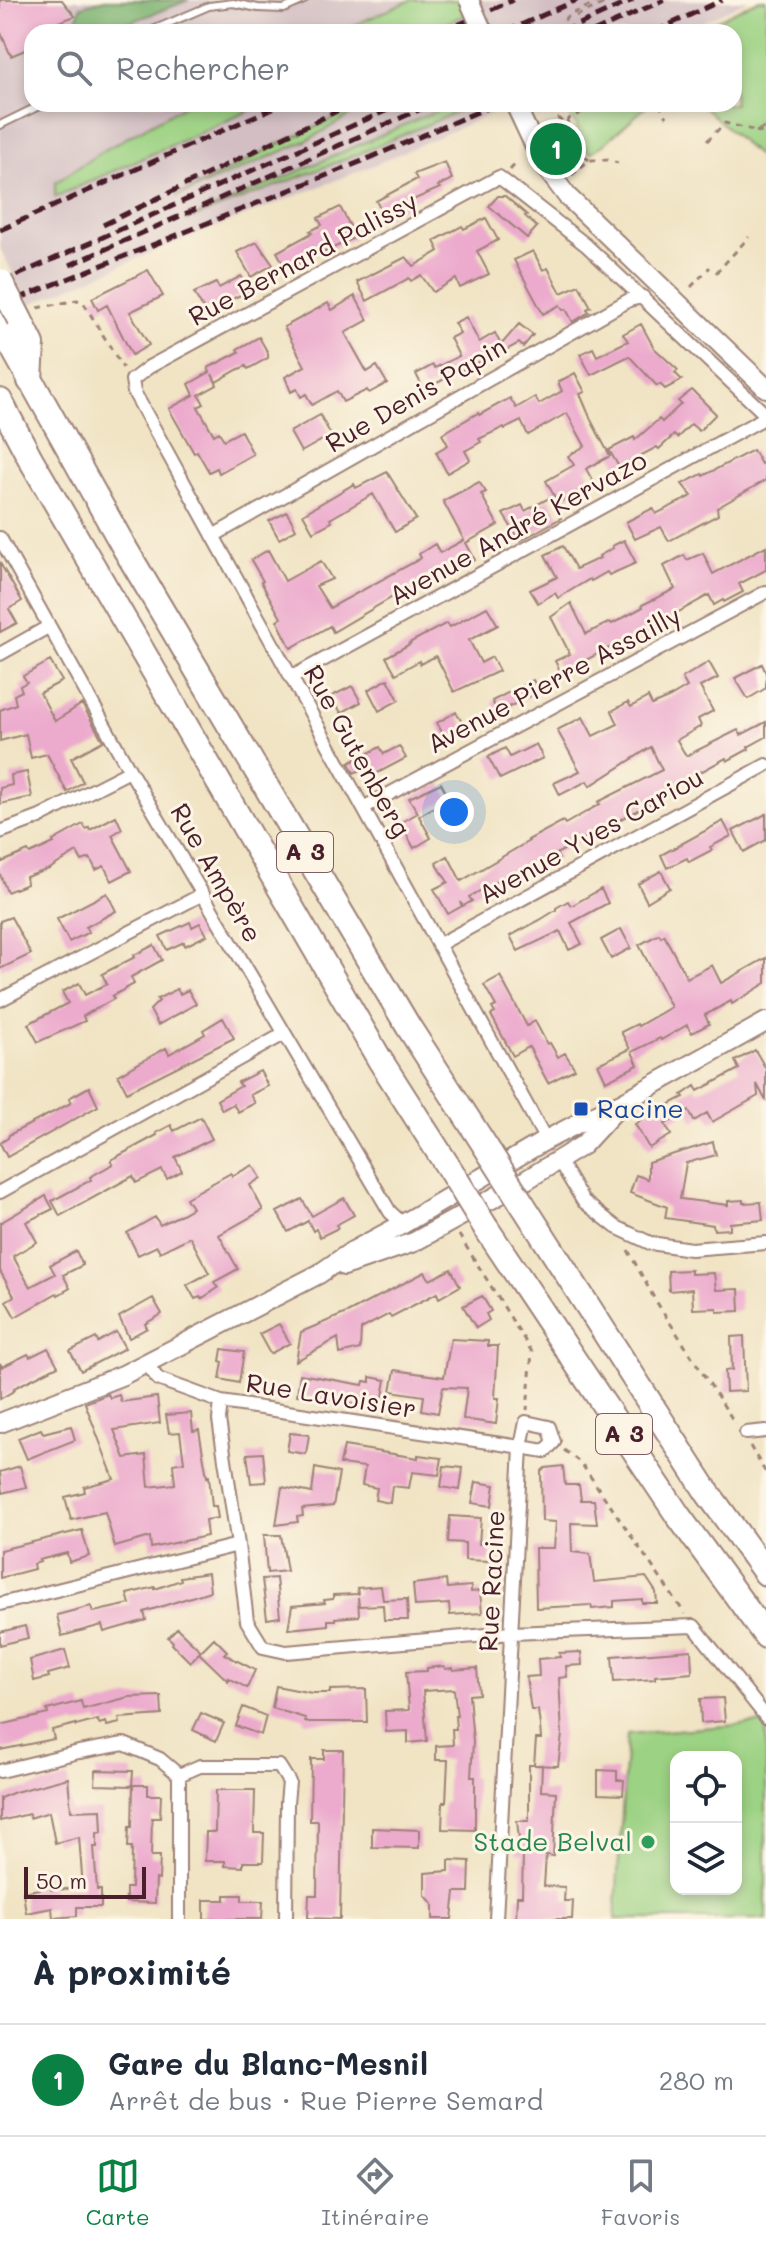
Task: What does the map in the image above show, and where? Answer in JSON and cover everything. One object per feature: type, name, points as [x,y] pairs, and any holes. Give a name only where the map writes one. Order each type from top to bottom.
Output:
[{"type":"highway","points":[[0,281],[14,320]]},
{"type":"highway","name":"A 3","points":[[14,320],[32,344],[30,381],[124,547],[408,1026],[707,1492],[766,1573]]},
{"type":"highway","name":"A 3","points":[[0,401],[30,458],[380,1060],[486,1228],[677,1514],[766,1636]]},
{"type":"highway","points":[[0,437],[30,458]]},
{"type":"street","points":[[469,0],[480,24]]},
{"type":"street","points":[[518,112],[543,164],[567,196],[766,388]]},
{"type":"street","name":"Rue Bernard Palissy","points":[[132,383],[135,376],[149,367],[499,177],[586,245],[643,297]]},
{"type":"street","points":[[643,297],[766,416]]},
{"type":"street","name":"Rue Denis Papin","points":[[213,536],[629,300],[643,297]]},
{"type":"street","name":"Rue Gutenberg","points":[[132,383],[134,392],[546,1140]]},
{"type":"street","name":"Avenue André Kervazo","points":[[292,677],[766,416]]},
{"type":"street","name":"Rue Ampère","points":[[0,538],[130,771],[284,1034],[390,1212],[403,1224]]},
{"type":"street","name":"Avenue Pierre Assailly","points":[[363,808],[766,592]]},
{"type":"street","points":[[1,654],[48,627]]},
{"type":"street","name":"Avenue Yves Cariou","points":[[438,945],[766,765]]},
{"type":"street","points":[[0,832],[40,817],[130,771]]},
{"type":"street","points":[[0,1000],[203,894]]},
{"type":"street","points":[[0,1423],[123,1375],[319,1274],[351,1252],[546,1140],[621,1103],[766,1022]]},
{"type":"street","points":[[0,1192],[284,1034]]},
{"type":"street","points":[[319,1274],[414,1242],[451,1223],[583,1145],[621,1103]]},
{"type":"street","points":[[546,1140],[583,1201],[616,1227],[650,1243],[691,1249],[766,1243]]},
{"type":"street","points":[[403,1224],[414,1242]]},
{"type":"street","name":"Rue Lavoisier","points":[[146,1363],[158,1379],[221,1402],[545,1451],[554,1442]]},
{"type":"street","points":[[221,1402],[219,1420],[247,1621],[263,1647],[286,1652],[511,1633],[694,1626],[766,1717]]},
{"type":"street","points":[[526,1422],[549,1427],[554,1442]]},
{"type":"street","name":"Rue Racine","points":[[496,1919],[521,1447],[526,1422]]},
{"type":"street","points":[[746,1433],[766,1431]]},
{"type":"street","points":[[0,1604],[238,1545]]},
{"type":"street","points":[[0,1771],[124,1744],[160,1759],[179,1775],[179,1919]]},
{"type":"street","points":[[179,1775],[200,1766],[279,1766],[289,1782],[286,1919]]},
{"type":"lane","points":[[167,24],[209,6],[233,3],[284,9],[304,0]]},
{"type":"lane","points":[[0,125],[27,112]]},
{"type":"path","points":[[575,14],[601,0]]},
{"type":"path","points":[[564,24],[566,17],[611,0]]},
{"type":"path","points":[[550,112],[574,135],[585,158],[618,163]]},
{"type":"path","points":[[549,144],[570,118],[582,112]]},
{"type":"path","points":[[664,112],[667,117]]},
{"type":"path","points":[[707,141],[725,123],[766,134]]},
{"type":"path","points":[[756,131],[766,127]]},
{"type":"path","points":[[571,176],[589,160]]},
{"type":"path","points":[[716,273],[749,237]]},
{"type":"path","points":[[691,287],[710,267]]},
{"type":"path","points":[[14,320],[77,300],[83,302],[132,383]]},
{"type":"path","points":[[616,1227],[654,1298],[731,1417],[746,1433],[752,1452],[766,1473]]},
{"type":"path","points":[[467,1246],[532,1352],[526,1422]]},
{"type":"path","points":[[554,1442],[581,1463],[694,1626]]},
{"type":"shaded area","points":[[0,0],[748,0],[698,24],[24,24],[24,112],[495,112],[362,170],[162,248],[29,305],[0,248]]},
{"type":"green space","points":[[105,0],[189,0],[119,24],[75,24],[81,6]]},
{"type":"green space","points":[[411,0],[458,0],[465,15],[444,24],[357,24]]},
{"type":"green space","points":[[758,0],[766,0],[766,164],[710,112],[742,112],[742,24],[710,24]]},
{"type":"green space","points":[[173,112],[246,112],[55,197],[55,183],[101,152]]},
{"type":"green space","points":[[349,112],[355,112],[306,141],[176,197]]},
{"type":"green space","points":[[434,112],[457,112],[348,158],[185,221]]},
{"type":"green space","points":[[640,112],[590,153],[580,140],[577,124],[570,113]]},
{"type":"green space","name":"Stade Belval","points":[[762,1723],[766,1729],[766,1919],[615,1919],[627,1734]]},
{"type":"building","points":[[0,0],[62,0],[75,16],[54,24],[24,24],[24,50],[11,56],[0,31]]},
{"type":"building","points":[[445,162],[452,179],[385,217],[376,201],[417,179],[414,174]]},
{"type":"building","points":[[498,196],[505,196],[537,227],[527,238],[489,206]]},
{"type":"building","points":[[340,207],[356,237],[323,253],[321,251],[287,270],[277,252],[312,233],[310,231],[322,225],[318,218]]},
{"type":"building","points":[[486,218],[498,240],[477,251],[489,274],[460,288],[456,279],[433,292],[421,275],[411,281],[409,278],[367,301],[357,282],[406,257],[414,266],[439,251],[434,241]]},
{"type":"building","points":[[257,242],[273,265],[251,277],[237,252]]},
{"type":"building","points":[[533,251],[543,270],[548,268],[561,293],[579,285],[591,307],[587,309],[589,312],[573,322],[560,305],[543,314],[514,260]]},
{"type":"building","points":[[148,270],[163,296],[130,312],[149,345],[132,355],[107,305],[98,310],[92,298]]},
{"type":"building","points":[[241,276],[249,291],[205,312],[194,293],[216,283],[219,288]]},
{"type":"building","points":[[355,296],[368,320],[345,333],[367,372],[377,366],[387,383],[343,402],[337,391],[312,405],[306,394],[301,397],[297,389],[291,392],[285,377],[305,366],[284,327],[328,303],[332,310]]},
{"type":"building","points":[[466,317],[479,342],[495,333],[501,345],[519,324],[533,335],[523,347],[519,343],[424,390],[416,374],[459,356],[450,338],[460,333],[454,323]]},
{"type":"building","points":[[641,324],[654,348],[678,370],[675,373],[682,380],[665,389],[660,384],[657,386],[629,356],[591,375],[580,354],[593,348],[597,356],[628,341],[623,334]]},
{"type":"building","points":[[259,337],[268,358],[216,382],[212,374],[217,385],[199,395],[204,404],[198,407],[214,435],[219,432],[224,440],[241,431],[253,454],[219,473],[217,468],[209,472],[197,451],[194,453],[169,409],[194,395],[189,384],[210,372],[208,368],[239,352],[237,349]]},
{"type":"building","points":[[575,373],[585,392],[580,394],[610,456],[586,469],[594,483],[558,503],[546,481],[574,465],[568,456],[585,446],[567,413],[528,435],[521,421],[479,439],[481,442],[465,451],[470,460],[447,473],[436,452],[448,445],[442,434],[510,398],[516,408],[535,397],[539,404],[562,391],[558,382]]},
{"type":"building","points":[[692,390],[716,414],[699,431],[691,424],[677,438],[674,435],[659,449],[657,447],[619,467],[609,450],[634,437],[635,440],[659,419],[662,422],[681,404],[678,401]]},
{"type":"building","points":[[320,415],[331,435],[301,452],[290,432]]},
{"type":"building","points":[[753,450],[761,464],[766,462],[766,480],[717,508],[718,515],[669,541],[661,527],[635,539],[626,522],[653,508],[656,514],[692,496],[682,484]]},
{"type":"building","points":[[387,472],[416,519],[395,532],[373,494],[313,532],[303,514],[354,484],[356,488]]},
{"type":"building","points":[[479,482],[486,492],[481,494],[498,525],[466,543],[475,560],[461,567],[457,559],[333,632],[330,626],[291,648],[277,620],[281,618],[251,560],[268,550],[285,581],[321,561],[332,579],[316,586],[330,608],[418,560],[421,558],[419,554],[435,544],[440,553],[464,540],[443,501]]},
{"type":"building","points":[[549,498],[561,518],[520,541],[503,514],[522,505],[525,511]]},
{"type":"building","points":[[287,512],[296,529],[279,539],[269,521]]},
{"type":"building","points":[[624,540],[636,563],[609,575],[607,572],[590,579],[558,598],[555,593],[538,603],[530,590],[557,577],[545,555],[563,546],[576,569],[600,558]]},
{"type":"building","points":[[766,546],[766,570],[739,584],[743,592],[714,605],[709,595],[561,673],[555,661],[570,654],[551,617],[571,603],[586,634],[610,622],[612,624],[675,589],[664,566],[684,555],[687,560],[703,553],[713,574]]},
{"type":"building","points":[[0,563],[22,601],[9,609],[17,623],[0,632]]},
{"type":"building","points":[[487,607],[498,625],[469,640],[481,663],[492,657],[499,671],[454,692],[436,656],[420,664],[419,661],[396,674],[386,657],[447,623],[450,627]]},
{"type":"building","points":[[50,661],[62,681],[40,693],[55,721],[82,704],[103,741],[71,758],[83,782],[67,792],[47,754],[31,758],[26,734],[0,741],[0,710],[16,704],[14,695],[22,691],[20,686],[27,682],[23,676]]},
{"type":"building","points":[[709,662],[718,678],[700,687],[713,711],[698,719],[701,726],[677,740],[686,756],[738,730],[741,735],[766,722],[766,737],[556,854],[559,859],[514,881],[510,874],[469,897],[472,901],[463,906],[460,902],[462,906],[448,914],[434,889],[448,882],[436,863],[448,856],[461,881],[528,840],[563,821],[565,824],[600,804],[598,802],[662,770],[651,747],[590,786],[587,781],[560,795],[554,783],[580,771],[557,730],[583,717],[593,736],[618,724],[612,711],[628,702],[631,707],[648,697],[652,705],[670,697],[687,687],[682,678]]},
{"type":"building","points":[[762,664],[766,673],[766,688],[748,699],[735,678]]},
{"type":"building","points":[[388,679],[399,700],[379,711],[368,690]]},
{"type":"building","points":[[533,680],[539,691],[498,713],[492,701]]},
{"type":"building","points":[[352,686],[361,702],[341,713],[332,696]]},
{"type":"building","points":[[456,712],[466,729],[446,740],[437,723]]},
{"type":"building","points":[[536,744],[543,758],[500,779],[488,757],[505,748],[510,757]]},
{"type":"building","points":[[399,746],[406,758],[374,775],[369,766],[354,773],[349,763],[380,747],[384,754]]},
{"type":"building","points":[[27,772],[32,797],[0,804],[0,788],[12,785],[11,775]]},
{"type":"building","points":[[441,783],[449,798],[419,816],[431,838],[414,848],[400,823],[418,813],[409,798]]},
{"type":"building","points":[[766,814],[766,840],[744,852],[733,831]]},
{"type":"building","points":[[116,816],[122,829],[112,835],[131,871],[112,881],[104,866],[96,870],[90,858],[82,861],[77,852],[49,869],[26,877],[27,884],[7,892],[0,874],[0,863],[54,843],[83,824],[90,830]]},
{"type":"building","points":[[723,821],[731,836],[689,862],[687,858],[667,868],[661,855]]},
{"type":"building","points":[[661,871],[670,888],[647,902],[638,884]]},
{"type":"building","points":[[601,889],[608,903],[571,923],[582,944],[569,950],[560,931],[518,951],[510,936],[568,901],[571,906]]},
{"type":"building","points":[[107,893],[116,911],[86,927],[89,932],[69,942],[57,919]]},
{"type":"building","points":[[11,917],[31,954],[0,969],[0,921]]},
{"type":"building","points":[[190,922],[192,927],[200,923],[207,935],[185,946],[184,942],[167,950],[160,936]]},
{"type":"building","points":[[621,929],[631,948],[611,959],[601,940]]},
{"type":"building","points":[[659,934],[661,937],[664,935],[687,978],[712,965],[721,983],[766,958],[766,983],[732,1004],[731,1001],[705,1015],[709,1024],[692,1033],[687,1025],[632,1052],[638,1065],[606,1081],[598,1064],[630,1049],[621,1032],[671,1007],[639,945]]},
{"type":"building","points":[[154,945],[162,960],[131,977],[134,984],[83,1016],[85,1021],[38,1042],[28,1024],[68,1003],[62,992],[79,983],[85,995],[107,984],[102,974]]},
{"type":"building","points":[[500,976],[527,1026],[535,1021],[547,1044],[550,1043],[558,1057],[565,1053],[575,1069],[548,1083],[529,1047],[513,1056],[491,1015],[495,1013],[492,1008],[496,1006],[484,985]]},
{"type":"building","points":[[177,989],[180,994],[188,990],[196,1004],[158,1025],[150,1010],[159,1001],[157,999]]},
{"type":"building","points":[[223,1018],[234,1038],[127,1092],[118,1075],[166,1048],[169,1054],[205,1034],[203,1030]]},
{"type":"building","points":[[755,1050],[766,1069],[766,1101],[757,1084],[758,1096],[712,1122],[707,1113],[694,1121],[689,1111],[665,1124],[671,1135],[649,1148],[635,1124],[641,1120],[639,1116],[684,1097],[682,1095],[695,1086],[698,1091],[739,1069],[735,1061]]},
{"type":"building","points":[[260,1071],[268,1086],[250,1095],[255,1103],[238,1112],[233,1104],[222,1110],[217,1100],[241,1086],[238,1082]]},
{"type":"building","points":[[89,1087],[98,1106],[7,1157],[0,1143],[9,1135],[71,1103],[69,1098]]},
{"type":"building","points":[[201,1117],[212,1139],[175,1157],[182,1171],[167,1179],[162,1170],[136,1183],[133,1176],[60,1216],[52,1201],[91,1180],[90,1177],[113,1164],[111,1160],[156,1133],[171,1125],[174,1131]]},
{"type":"building","points":[[713,1142],[716,1155],[686,1163],[680,1199],[728,1205],[728,1201],[761,1202],[763,1220],[730,1223],[730,1229],[714,1230],[713,1225],[665,1218],[667,1207],[630,1193],[636,1175],[648,1179],[648,1162]]},
{"type":"building","points":[[253,1165],[261,1178],[250,1185],[263,1210],[219,1235],[238,1269],[214,1282],[218,1288],[201,1299],[195,1299],[187,1285],[209,1273],[190,1237],[160,1252],[157,1246],[138,1255],[127,1233],[155,1217],[160,1225],[178,1216],[192,1208],[186,1198],[231,1173],[232,1176]]},
{"type":"building","points":[[46,1196],[53,1209],[26,1222],[37,1242],[13,1256],[30,1287],[55,1274],[50,1265],[76,1251],[83,1265],[63,1275],[70,1288],[15,1317],[6,1301],[14,1296],[0,1271],[0,1223]]},
{"type":"building","points":[[344,1198],[354,1215],[320,1237],[308,1221],[288,1232],[277,1212],[302,1199],[312,1216]]},
{"type":"building","points":[[451,1269],[460,1286],[439,1298],[437,1293],[361,1329],[360,1349],[340,1354],[338,1338],[296,1361],[301,1332],[349,1312],[425,1272],[430,1280]]},
{"type":"building","points":[[691,1270],[691,1274],[714,1273],[716,1290],[739,1289],[740,1311],[693,1309],[692,1289],[669,1291],[668,1271]]},
{"type":"building","points":[[482,1296],[491,1311],[486,1314],[489,1320],[476,1328],[463,1306]]},
{"type":"building","points":[[153,1298],[162,1314],[145,1324],[147,1328],[129,1338],[119,1317]]},
{"type":"building","points":[[279,1324],[290,1343],[270,1354],[259,1334]]},
{"type":"building","points":[[116,1332],[125,1348],[81,1371],[70,1351]]},
{"type":"building","points":[[744,1336],[746,1391],[726,1392],[725,1371],[732,1370],[731,1337]]},
{"type":"building","points":[[451,1339],[488,1341],[488,1346],[498,1346],[496,1424],[463,1419],[467,1388],[443,1387],[438,1413],[422,1410],[424,1396],[391,1391],[395,1370],[444,1377]]},
{"type":"building","points":[[48,1348],[58,1366],[14,1388],[0,1399],[0,1363],[2,1367]]},
{"type":"building","points":[[222,1349],[244,1352],[239,1383],[220,1379]]},
{"type":"building","points":[[300,1374],[363,1385],[364,1381],[370,1382],[370,1377],[386,1380],[381,1408],[297,1395]]},
{"type":"building","points":[[108,1394],[110,1398],[119,1395],[121,1402],[157,1397],[160,1423],[114,1430],[125,1458],[146,1455],[149,1487],[175,1484],[173,1464],[184,1462],[180,1432],[169,1433],[166,1415],[191,1413],[193,1431],[199,1430],[212,1506],[216,1506],[218,1518],[205,1520],[207,1536],[151,1548],[150,1537],[115,1547],[105,1512],[71,1520],[65,1497],[85,1492],[84,1487],[114,1479],[85,1403]]},
{"type":"building","points":[[71,1426],[75,1440],[27,1459],[18,1438],[41,1429],[43,1433]]},
{"type":"building","points":[[290,1433],[309,1435],[306,1454],[287,1451]]},
{"type":"building","points":[[344,1446],[418,1458],[418,1455],[442,1458],[439,1475],[412,1472],[409,1488],[392,1486],[390,1503],[375,1500],[377,1488],[362,1485],[365,1467],[340,1464]]},
{"type":"building","points":[[263,1453],[266,1482],[251,1483],[247,1454]]},
{"type":"building","points":[[20,1466],[26,1487],[2,1493],[0,1472]]},
{"type":"building","points":[[444,1466],[463,1468],[460,1490],[441,1487]]},
{"type":"building","points":[[563,1466],[565,1485],[579,1485],[581,1500],[594,1500],[597,1524],[571,1523],[572,1552],[590,1554],[594,1582],[646,1577],[656,1592],[657,1603],[642,1603],[642,1599],[614,1601],[614,1607],[592,1609],[591,1605],[536,1608],[535,1548],[554,1548],[556,1522],[542,1521],[541,1472],[545,1468]]},
{"type":"building","points":[[315,1468],[339,1473],[333,1506],[302,1509],[303,1516],[297,1517],[298,1522],[276,1525],[282,1487],[312,1493]]},
{"type":"building","points":[[476,1482],[495,1485],[492,1506],[472,1503]]},
{"type":"building","points":[[450,1516],[481,1518],[479,1544],[491,1544],[490,1561],[465,1560],[465,1543],[448,1542]]},
{"type":"building","points":[[82,1530],[89,1556],[69,1562],[67,1553],[39,1560],[33,1564],[34,1569],[0,1578],[0,1550]]},
{"type":"building","points":[[264,1535],[281,1535],[287,1571],[267,1573]]},
{"type":"building","points":[[208,1573],[210,1591],[144,1612],[146,1620],[104,1632],[102,1625],[62,1636],[57,1615],[91,1606],[93,1612],[130,1604],[127,1594],[155,1589],[181,1580],[180,1577]]},
{"type":"building","points":[[276,1578],[280,1617],[267,1619],[262,1579]]},
{"type":"building","points":[[446,1580],[447,1588],[471,1586],[471,1592],[480,1591],[482,1613],[450,1615],[449,1604],[415,1606],[413,1584]]},
{"type":"building","points":[[381,1586],[383,1600],[407,1599],[408,1620],[384,1620],[383,1605],[359,1606],[358,1597],[359,1616],[328,1620],[328,1625],[288,1629],[292,1606],[325,1603],[324,1600],[333,1599],[333,1595],[358,1594],[357,1588]]},
{"type":"building","points":[[25,1626],[28,1638],[0,1645],[0,1632]]},
{"type":"building","points":[[177,1628],[201,1651],[190,1662],[168,1637]]},
{"type":"building","points":[[214,1638],[227,1651],[224,1654],[255,1670],[247,1688],[229,1678],[228,1681],[199,1653]]},
{"type":"building","points":[[65,1650],[70,1668],[34,1681],[30,1660]]},
{"type":"building","points":[[691,1650],[692,1673],[614,1682],[612,1656]]},
{"type":"building","points":[[581,1652],[582,1665],[566,1666],[567,1677],[559,1678],[562,1735],[558,1766],[534,1765],[536,1739],[541,1739],[540,1726],[538,1710],[531,1710],[526,1677],[539,1676],[538,1659],[560,1657],[559,1653]]},
{"type":"building","points":[[444,1666],[453,1670],[477,1668],[479,1694],[469,1695],[475,1830],[442,1829],[448,1760],[436,1760],[436,1746],[453,1745],[452,1729],[456,1729],[457,1716],[454,1689],[423,1691],[427,1741],[408,1743],[408,1731],[386,1732],[385,1711],[409,1710],[406,1672]]},
{"type":"building","points":[[276,1686],[312,1693],[366,1689],[367,1722],[305,1722],[305,1718],[272,1708]]},
{"type":"building","points":[[161,1696],[162,1715],[119,1718],[120,1723],[107,1726],[106,1722],[99,1724],[98,1720],[76,1724],[52,1730],[54,1739],[0,1750],[0,1725],[48,1714],[47,1710],[81,1701],[83,1709],[129,1697]]},
{"type":"building","points":[[723,1698],[725,1721],[701,1723],[700,1699]]},
{"type":"building","points":[[243,1707],[266,1716],[261,1735],[236,1726]]},
{"type":"building","points":[[201,1713],[224,1723],[216,1741],[193,1730]]},
{"type":"building","points":[[324,1750],[343,1750],[340,1919],[308,1918],[309,1895],[317,1895],[318,1821],[310,1821],[311,1759],[324,1759]]},
{"type":"building","points":[[529,1765],[542,1765],[541,1791],[556,1792],[553,1856],[546,1855],[544,1886],[565,1887],[564,1901],[573,1901],[572,1919],[516,1919],[517,1896],[522,1896],[523,1854],[516,1853],[519,1839],[517,1821],[529,1821]]},
{"type":"building","points":[[96,1770],[133,1771],[132,1786],[95,1785]]},
{"type":"building","points":[[598,1770],[617,1771],[617,1780],[624,1780],[623,1795],[598,1794]]},
{"type":"building","points":[[68,1778],[71,1811],[101,1810],[102,1832],[97,1833],[97,1847],[94,1847],[101,1907],[77,1907],[77,1916],[53,1918],[52,1908],[26,1913],[23,1892],[50,1887],[51,1890],[83,1888],[79,1837],[55,1843],[49,1812],[30,1818],[29,1814],[0,1821],[0,1798]]},
{"type":"building","points":[[133,1785],[148,1785],[148,1795],[161,1795],[160,1818],[152,1818],[151,1856],[160,1856],[155,1903],[126,1902],[126,1888],[131,1888],[132,1847],[128,1847]]},
{"type":"building","points":[[216,1790],[255,1790],[254,1833],[264,1833],[263,1862],[243,1862],[243,1867],[225,1866],[225,1861],[205,1861],[206,1832],[215,1832]]},
{"type":"building","points":[[372,1828],[419,1830],[419,1848],[372,1847]]},
{"type":"building","points":[[449,1860],[470,1861],[469,1892],[455,1892],[452,1919],[433,1919],[433,1904],[425,1895],[425,1873],[449,1871]]},
{"type":"building","points":[[225,1895],[242,1895],[242,1901],[263,1901],[262,1919],[204,1919],[204,1900],[225,1900]]},
{"type":"railway","points":[[460,24],[513,0]]},
{"type":"railway","points":[[523,24],[577,0]]},
{"type":"railway","points":[[580,24],[633,0]]},
{"type":"railway","points":[[611,24],[664,0]]},
{"type":"railway","points":[[671,24],[722,0]]},
{"type":"railway","points":[[0,230],[264,112]]},
{"type":"railway","points":[[103,225],[335,112]]},
{"type":"railway","points":[[0,283],[383,112]]},
{"type":"railway","points":[[70,265],[414,112]]},
{"type":"railway","points":[[0,306],[477,112]]},
{"type":"place","name":"Gare du Blanc-Mesnil","points":[[556,149]]},
{"type":"place","name":"Racine","points":[[581,1109]]},
{"type":"place","name":"Stade Belval","points":[[648,1842]]}]
